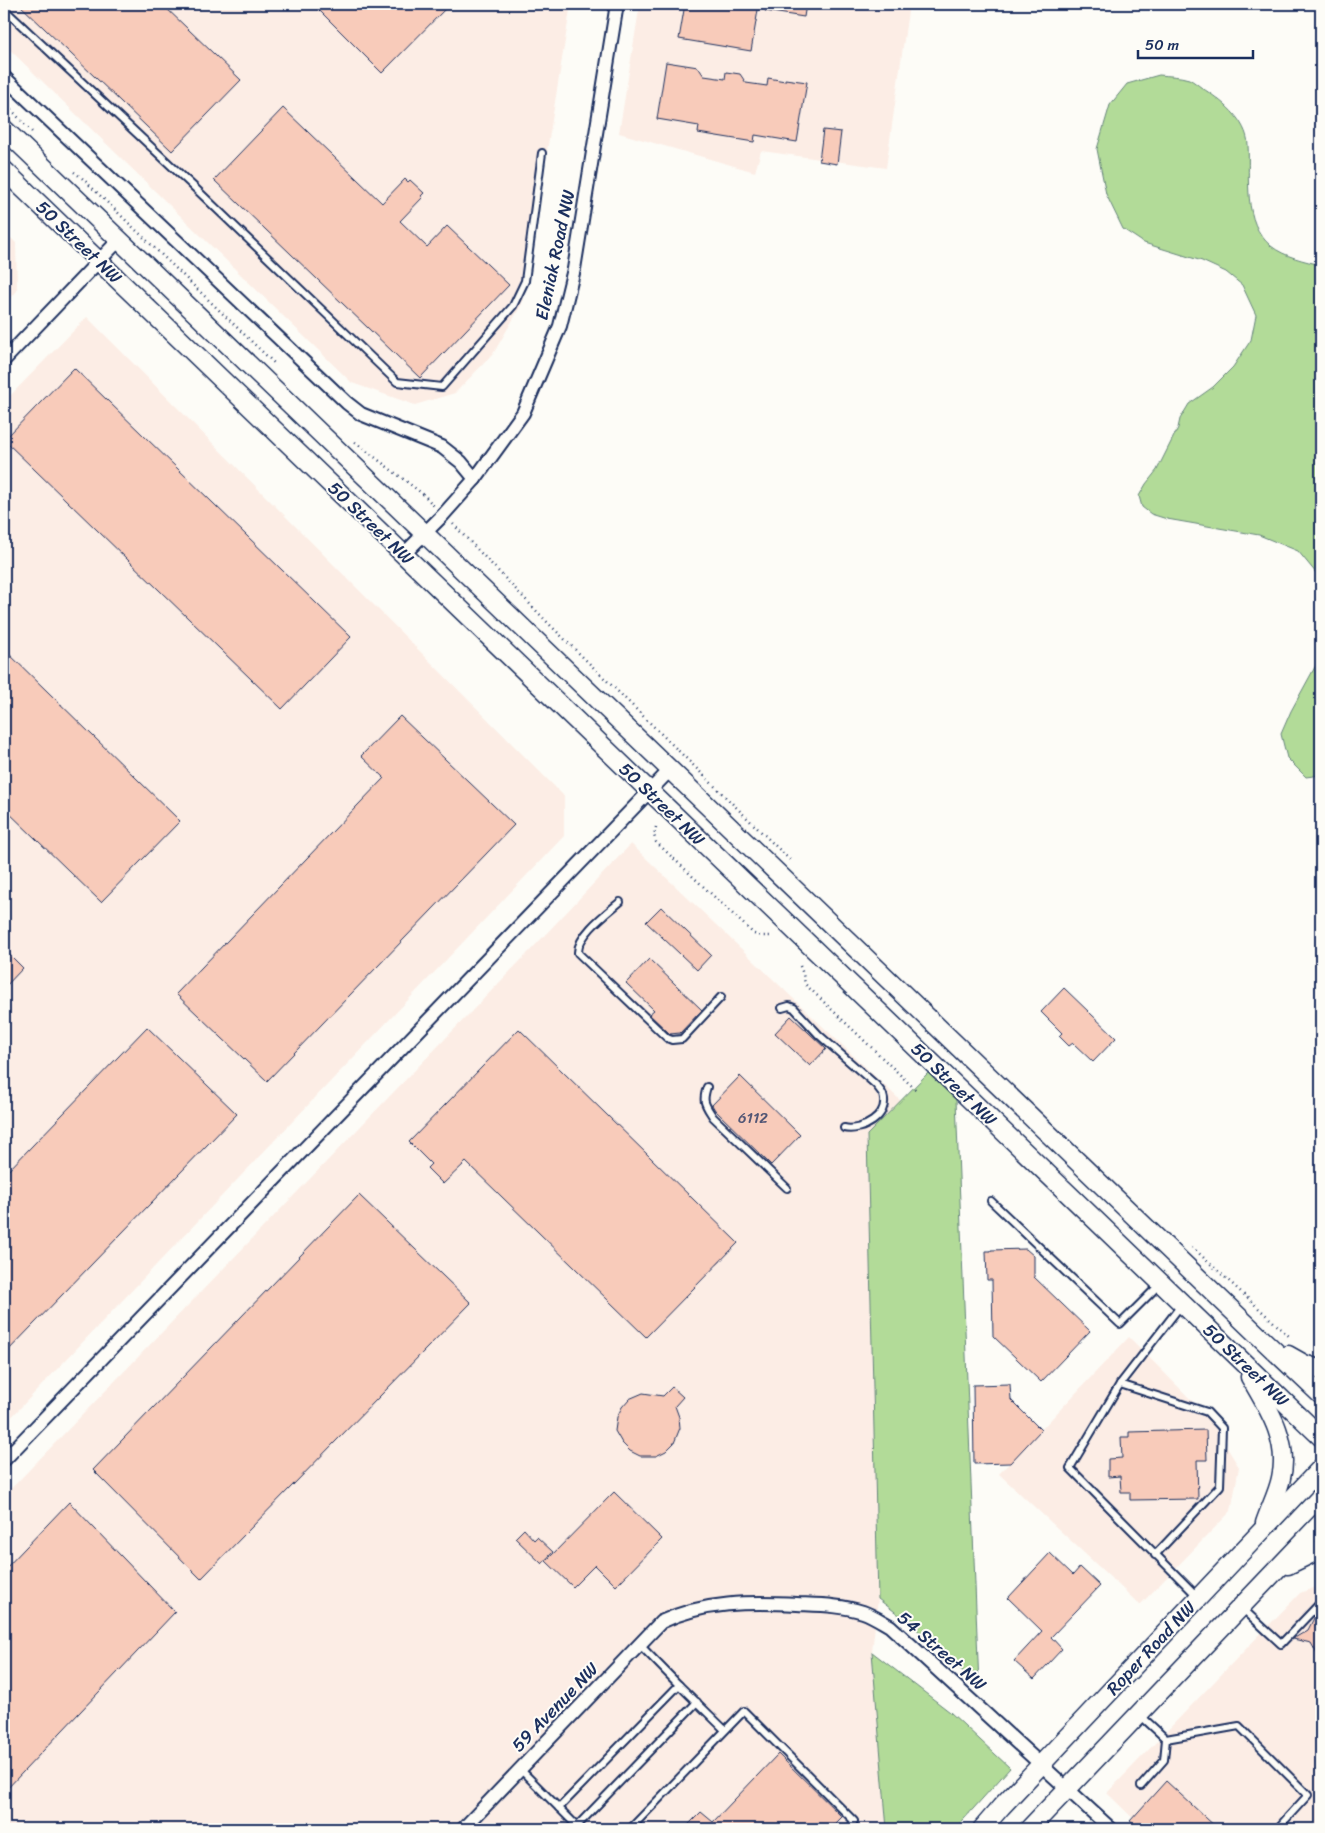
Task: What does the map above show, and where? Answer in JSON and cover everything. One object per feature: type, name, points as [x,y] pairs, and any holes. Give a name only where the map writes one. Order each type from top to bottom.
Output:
[{"type":"main road","name":"50 Street NW","points":[[4,129],[1321,1395]]},
{"type":"main road","name":"50 Street NW","points":[[4,170],[1321,1437]]},
{"type":"main road","points":[[1263,1340],[1304,1364],[1321,1370]]},
{"type":"main road","points":[[1239,1359],[1277,1428],[1283,1456],[1280,1484],[1262,1531]]},
{"type":"main road","name":"Roper Road NW","points":[[982,1829],[1321,1468]]},
{"type":"main road","name":"Roper Road NW","points":[[1029,1829],[1321,1523]]},
{"type":"main road","points":[[1274,1572],[1321,1549]]},
{"type":"street","name":"Eleniak Road NW","points":[[404,555],[475,479],[523,413],[560,326],[574,270],[617,4]]},
{"type":"street","points":[[4,77],[347,403],[361,414],[442,447],[461,462],[475,479]]},
{"type":"street","points":[[4,360],[119,240]]},
{"type":"street","points":[[4,1460],[670,770]]},
{"type":"street","name":"54 Street NW","points":[[677,1614],[706,1606],[742,1603],[837,1606],[864,1612],[890,1626],[914,1647],[1110,1829]]},
{"type":"street","name":"59 Avenue NW","points":[[463,1829],[661,1622],[677,1614]]},
{"type":"lane","points":[[4,9],[195,188],[397,382],[442,387],[513,306],[525,281],[542,152]]},
{"type":"lane","points":[[620,902],[587,932],[580,942],[578,953],[667,1038],[672,1040],[682,1039],[722,997]]},
{"type":"lane","points":[[782,1008],[789,1006],[794,1008],[819,1035],[876,1085],[883,1094],[884,1106],[871,1122],[863,1127],[854,1129],[844,1128]]},
{"type":"lane","points":[[707,1087],[703,1098],[713,1116],[787,1188]]},
{"type":"lane","points":[[991,1201],[1120,1324],[1160,1283]]},
{"type":"lane","points":[[1182,1304],[1156,1335],[1120,1384],[1070,1468],[1198,1598]]},
{"type":"lane","points":[[1120,1384],[1207,1412],[1222,1428],[1220,1486],[1155,1555]]},
{"type":"lane","points":[[1241,1607],[1280,1644],[1321,1602]]},
{"type":"lane","points":[[640,1645],[725,1730]]},
{"type":"lane","points":[[559,1808],[679,1685]]},
{"type":"lane","points":[[520,1769],[578,1828],[698,1702]]},
{"type":"lane","points":[[630,1829],[744,1711],[854,1821],[850,1829]]},
{"type":"lane","points":[[1138,1713],[1166,1739]]},
{"type":"lane","points":[[1166,1739],[1239,1726],[1308,1796],[1277,1829]]},
{"type":"lane","points":[[1141,1786],[1164,1760],[1166,1739]]},
{"type":"path","points":[[4,102],[33,133]]},
{"type":"path","points":[[74,172],[282,371]]},
{"type":"path","points":[[352,439],[430,501]]},
{"type":"path","points":[[462,532],[550,625],[790,861]]},
{"type":"path","points":[[656,827],[654,835],[656,842],[754,934],[772,936]]},
{"type":"path","points":[[800,966],[804,974],[805,984],[809,989],[916,1090]]},
{"type":"path","points":[[1188,1243],[1284,1332]]},
{"type":"shaded area","points":[[4,4],[571,4],[522,304],[493,354],[455,393],[415,405],[352,383],[4,44]]},
{"type":"shaded area","points":[[640,4],[909,4],[886,168],[761,151],[755,172],[619,133]]},
{"type":"shaded area","points":[[4,231],[16,243],[17,291],[4,306]]},
{"type":"shaded area","points":[[87,317],[564,796],[564,836],[4,1425],[4,402]]},
{"type":"shaded area","points":[[631,844],[901,1101],[867,1136],[878,1599],[872,1652],[887,1829],[4,1829],[4,1496]]},
{"type":"shaded area","points":[[1129,1337],[1208,1417],[1239,1467],[1231,1511],[1140,1605],[999,1474]]},
{"type":"shaded area","points":[[1321,1585],[1321,1829],[1144,1829],[1107,1793],[1300,1593]]},
{"type":"green space","points":[[1159,75],[1189,79],[1217,98],[1238,119],[1247,136],[1249,199],[1255,225],[1271,246],[1282,253],[1321,265],[1321,579],[1298,551],[1259,535],[1167,519],[1151,514],[1142,507],[1139,496],[1157,470],[1178,428],[1180,419],[1189,404],[1213,387],[1233,367],[1251,340],[1256,315],[1242,285],[1226,272],[1202,261],[1144,243],[1123,229],[1106,194],[1097,149],[1110,105],[1127,84]]},
{"type":"green space","points":[[1321,656],[1321,775],[1306,777],[1287,758],[1281,734],[1291,711]]},
{"type":"green space","points":[[928,1073],[956,1100],[979,1686],[911,1624],[878,1599],[867,1135]]},
{"type":"green space","points":[[872,1652],[950,1712],[1010,1768],[955,1829],[887,1829]]},
{"type":"building","points":[[19,4],[162,4],[241,80],[172,151]]},
{"type":"building","points":[[313,4],[450,4],[382,73]]},
{"type":"building","points":[[685,4],[759,4],[751,51],[679,39]]},
{"type":"building","points":[[765,4],[806,4],[804,17],[765,11]]},
{"type":"building","points":[[666,62],[698,67],[704,76],[725,79],[726,72],[740,74],[746,83],[767,86],[768,78],[807,82],[797,142],[755,135],[754,142],[698,133],[699,126],[657,119]]},
{"type":"building","points":[[283,108],[382,203],[405,179],[408,182],[410,180],[424,193],[421,196],[423,197],[400,221],[427,247],[447,226],[509,285],[420,378],[214,180]]},
{"type":"building","points":[[823,130],[841,132],[837,164],[819,161]]},
{"type":"building","points":[[74,368],[351,637],[282,709],[4,440]]},
{"type":"building","points":[[4,649],[180,821],[101,902],[4,808]]},
{"type":"building","points":[[400,716],[514,825],[267,1081],[176,994],[384,778],[361,756]]},
{"type":"building","points":[[661,907],[711,955],[697,970],[646,922]]},
{"type":"building","points":[[4,949],[23,968],[4,988]]},
{"type":"building","points":[[649,959],[702,1010],[680,1033],[670,1034],[649,1014],[654,1010],[626,983]]},
{"type":"building","points":[[1064,988],[1116,1038],[1093,1062],[1073,1043],[1069,1046],[1059,1036],[1062,1033],[1041,1012]]},
{"type":"building","points":[[791,1016],[826,1049],[810,1066],[775,1033]]},
{"type":"building","points":[[147,1027],[237,1114],[4,1355],[4,1175]]},
{"type":"building","points":[[519,1029],[738,1243],[646,1337],[466,1162],[443,1184],[427,1168],[431,1164],[409,1142]]},
{"type":"building","points":[[740,1076],[800,1135],[771,1165],[712,1105]]},
{"type":"building","points":[[359,1195],[471,1303],[201,1579],[93,1470]]},
{"type":"building","points":[[1026,1249],[1034,1256],[1034,1277],[1090,1331],[1041,1382],[993,1336],[992,1280],[987,1280],[986,1251]]},
{"type":"building","points":[[1010,1384],[1011,1400],[1041,1430],[1010,1463],[974,1464],[973,1385]]},
{"type":"building","points":[[672,1387],[683,1397],[675,1406],[680,1428],[674,1443],[666,1451],[656,1456],[640,1456],[630,1451],[622,1443],[615,1431],[617,1417],[622,1407],[629,1399],[643,1393],[663,1396]]},
{"type":"building","points":[[1206,1430],[1207,1460],[1197,1460],[1198,1499],[1130,1500],[1130,1492],[1121,1492],[1120,1476],[1108,1477],[1108,1459],[1122,1458],[1121,1437],[1129,1437],[1129,1432]]},
{"type":"building","points":[[614,1492],[662,1539],[616,1586],[595,1565],[573,1587],[546,1561]]},
{"type":"building","points":[[69,1502],[175,1612],[4,1792],[4,1570]]},
{"type":"building","points":[[524,1529],[534,1540],[537,1537],[553,1552],[542,1564],[515,1538]]},
{"type":"building","points":[[1050,1553],[1073,1575],[1080,1567],[1100,1586],[1051,1637],[1062,1649],[1034,1679],[1014,1661],[1042,1631],[1008,1598]]},
{"type":"building","points":[[1321,1609],[1321,1661],[1311,1643],[1293,1639],[1308,1630],[1316,1614]]},
{"type":"building","points":[[778,1754],[842,1817],[830,1829],[684,1829],[701,1812],[713,1822]]},
{"type":"building","points":[[1166,1781],[1218,1829],[1139,1829],[1130,1821]]}]
